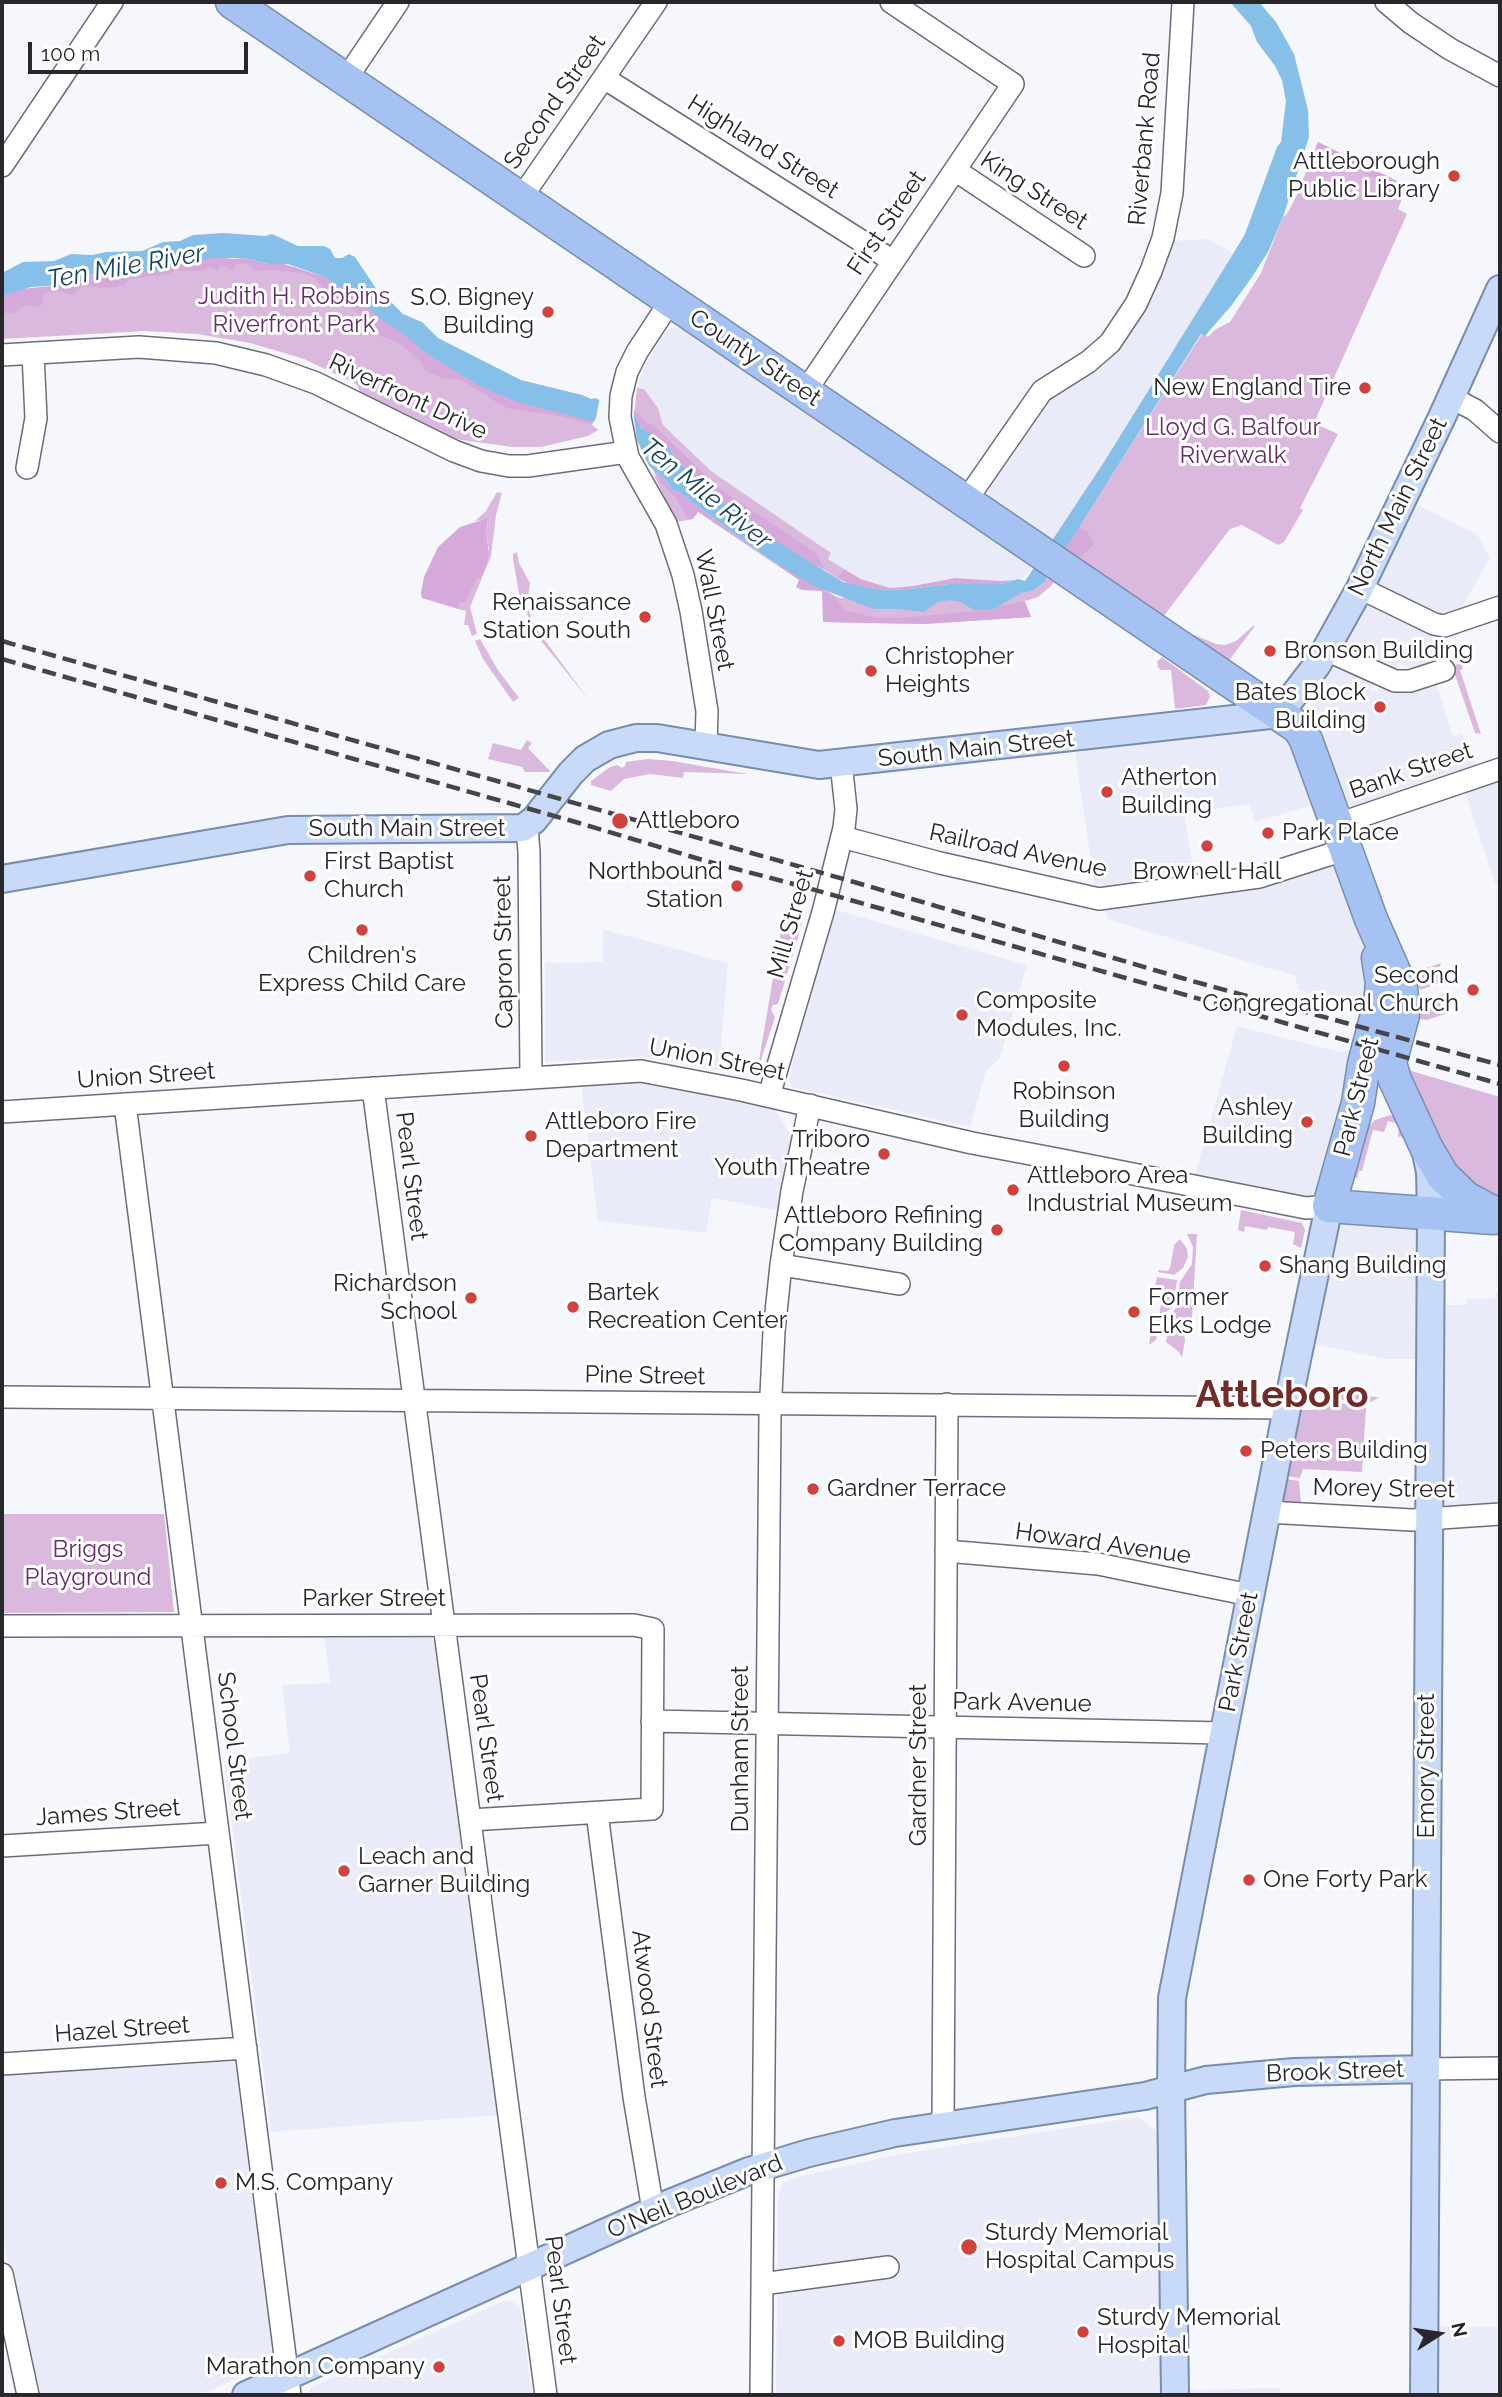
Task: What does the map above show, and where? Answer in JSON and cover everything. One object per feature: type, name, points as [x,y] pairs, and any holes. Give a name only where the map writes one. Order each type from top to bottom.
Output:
[{"type":"highway","name":"County Street","points":[[232,2],[1279,715]]},
{"type":"highway","name":"Park Street","points":[[1279,715],[1299,729],[1305,737],[1371,919],[1397,974],[1403,994],[1403,1015],[1390,1063],[1395,1080],[1443,1176],[1453,1188],[1472,1202],[1500,1217]]},
{"type":"highway","name":"Park Street","points":[[1329,1206],[1352,1126],[1364,1064],[1382,996],[1371,919]]},
{"type":"highway","points":[[1352,1126],[1367,1111],[1384,1105],[1400,1105],[1415,1124]]},
{"type":"highway","points":[[1329,1206],[1500,1217]]},
{"type":"main road","name":"North Main Street","points":[[1279,715],[1311,674],[1360,588],[1500,289]]},
{"type":"main road","name":"South Main Street","points":[[2,879],[288,830],[527,827],[575,769],[594,753],[630,739],[646,737],[805,764],[841,763],[1279,715]]},
{"type":"main road","name":"Emory Street","points":[[1415,1124],[1430,1172],[1432,1214],[1424,2395]]},
{"type":"main road","name":"Park Street","points":[[1175,2395],[1171,2089],[1174,1988],[1329,1206]]},
{"type":"main road","name":"Brook Street","points":[[1171,2089],[1206,2080],[1258,2074],[1425,2069]]},
{"type":"main road","name":"O'Neil Boulevard","points":[[246,2395],[289,2386],[529,2266],[653,2210],[764,2166],[862,2140],[1145,2096],[1171,2089]]},
{"type":"street","points":[[2,166],[10,134],[48,100],[112,2]]},
{"type":"street","points":[[346,79],[398,2]]},
{"type":"street","name":"First Street","points":[[805,392],[1013,84],[891,2]]},
{"type":"street","name":"Riverbank Road","points":[[965,502],[1035,399],[1049,385],[1088,362],[1110,343],[1131,312],[1147,280],[1160,249],[1170,205],[1183,2]]},
{"type":"street","points":[[1386,2],[1410,23],[1450,49],[1500,76]]},
{"type":"street","name":"Second Street","points":[[521,198],[604,78],[648,5]]},
{"type":"street","name":"Highland Street","points":[[604,78],[893,261]]},
{"type":"street","name":"King Street","points":[[955,170],[1084,256]]},
{"type":"street","name":"Wall Street","points":[[671,300],[634,357],[624,382],[620,405],[621,423],[626,451],[634,470],[666,524],[683,575],[706,711],[706,746]]},
{"type":"street","name":"Riverfront Drive","points":[[2,355],[149,347],[206,352],[248,360],[316,383],[454,451],[500,465],[545,464],[626,451]]},
{"type":"street","points":[[27,468],[36,418],[33,353]]},
{"type":"street","points":[[1450,397],[1475,410],[1500,432]]},
{"type":"street","points":[[1360,588],[1434,624],[1444,626],[1500,607]]},
{"type":"street","points":[[1326,650],[1395,681],[1409,681],[1444,670]]},
{"type":"street","name":"Mill Street","points":[[769,1096],[842,837],[846,809],[841,763]]},
{"type":"street","name":"Bank Street","points":[[1342,836],[1500,769]]},
{"type":"street","name":"Capron Street","points":[[527,827],[531,1077]]},
{"type":"street","name":"Railroad Avenue","points":[[842,837],[940,863],[1099,899],[1259,877],[1342,836]]},
{"type":"street","name":"Union Street","points":[[2,1112],[645,1071],[810,1105],[972,1143],[1306,1208],[1329,1206]]},
{"type":"street","name":"Pearl Street","points":[[373,1088],[546,2395]]},
{"type":"street","name":"School Street","points":[[125,1104],[289,2386]]},
{"type":"street","name":"Dunham Street","points":[[761,2395],[770,1403],[781,1265],[792,1191],[810,1105]]},
{"type":"street","points":[[781,1265],[899,1284]]},
{"type":"street","name":"Pine Street","points":[[2,1397],[1287,1408]]},
{"type":"street","name":"Gardner Street","points":[[943,2126],[947,1404]]},
{"type":"street","name":"Morey Street","points":[[1267,1513],[1428,1519],[1500,1514]]},
{"type":"street","name":"Howard Avenue","points":[[946,1551],[1098,1564],[1250,1595]]},
{"type":"street","name":"Parker Street","points":[[2,1626],[634,1625],[653,1629],[652,1721]]},
{"type":"street","points":[[470,1820],[652,1809],[652,1721]]},
{"type":"street","name":"Park Avenue","points":[[652,1721],[1223,1733]]},
{"type":"street","name":"Atwood Street","points":[[597,1813],[634,2096],[653,2210]]},
{"type":"street","name":"James Street","points":[[2,1846],[218,1833]]},
{"type":"street","name":"Hazel Street","points":[[2,2064],[246,2048]]},
{"type":"street","name":"Brook Street","points":[[1425,2069],[1500,2068]]},
{"type":"street","points":[[762,2284],[888,2267]]},
{"type":"street","points":[[2,2274],[28,2395]]},
{"type":"shaded area","points":[[1318,142],[1407,186],[1402,197],[1390,193],[1387,184],[1353,168],[1339,167],[1319,174],[1308,167]]},
{"type":"shaded area","points":[[1207,239],[1233,254],[1104,462],[1048,545],[989,500],[993,483],[1055,394],[1103,366],[1130,335],[1163,272],[1173,241]]},
{"type":"shaded area","points":[[218,257],[244,258],[268,264],[281,263],[325,277],[400,331],[424,352],[483,388],[515,401],[594,422],[592,424],[551,414],[510,409],[461,380],[443,378],[426,371],[408,350],[381,336],[356,311],[339,302],[312,277],[302,273],[256,271],[246,263],[235,265],[233,271],[221,266],[217,271],[211,267],[200,271],[176,270],[169,274],[128,279],[126,284],[118,287],[99,288],[85,285],[72,295],[60,291],[47,293],[38,307],[26,305],[14,313],[2,313],[2,296],[22,289],[59,285],[88,275],[169,270],[168,266],[194,259],[200,262]]},
{"type":"shaded area","points":[[674,327],[688,331],[690,328],[1035,564],[1022,579],[1001,581],[955,578],[890,588],[861,579],[828,559],[823,547],[711,471],[663,425],[658,408],[644,389],[637,388],[646,364],[661,339]]},
{"type":"shaded area","points":[[634,410],[719,488],[816,553],[825,570],[766,535],[705,488],[674,457],[670,449],[638,425]]},
{"type":"shaded area","points":[[652,468],[665,479],[672,490],[680,493],[766,557],[835,596],[844,610],[878,618],[896,618],[970,612],[1024,601],[1031,617],[923,624],[823,622],[822,591],[796,587],[799,580],[698,512],[693,519],[688,520]]},
{"type":"shaded area","points":[[1411,502],[1477,534],[1490,558],[1457,616],[1461,634],[1438,640],[1422,674],[1399,663],[1393,675],[1375,678],[1370,689],[1372,691],[1387,687],[1389,695],[1435,679],[1453,737],[1462,734],[1477,767],[1354,808],[1344,798],[1311,714],[1316,689],[1326,666]]},
{"type":"shaded area","points":[[488,518],[487,563],[465,603],[460,602],[458,609],[422,598],[424,577],[438,547],[460,527]]},
{"type":"shaded area","points":[[1079,527],[1087,532],[1094,544],[1078,559],[1064,550]]},
{"type":"shaded area","points":[[844,569],[861,579],[890,588],[955,578],[1014,580],[1000,584],[949,584],[880,590],[849,584],[837,578]]},
{"type":"shaded area","points":[[1268,725],[1288,734],[1316,804],[1255,822],[1250,804],[1184,813],[1194,873],[1095,888],[1075,753],[1082,752],[1087,744]]},
{"type":"shaded area","points":[[1500,775],[1500,882],[1495,883],[1465,792],[1477,783]]},
{"type":"shaded area","points":[[1325,866],[1333,867],[1348,880],[1370,948],[1370,1010],[1298,990],[1295,976],[1107,919],[1104,905]]},
{"type":"shaded area","points":[[836,910],[1027,965],[1000,1058],[986,1071],[970,1127],[792,1087],[789,1083],[793,1060]]},
{"type":"shaded area","points":[[603,929],[728,963],[719,1071],[643,1057],[545,1062],[545,963],[603,962]]},
{"type":"shaded area","points":[[1237,1026],[1341,1052],[1348,1050],[1362,1054],[1319,1195],[1306,1202],[1195,1176]]},
{"type":"shaded area","points":[[661,1082],[774,1108],[794,1140],[782,1211],[712,1198],[706,1233],[598,1221],[581,1083]]},
{"type":"shaded area","points":[[1333,1220],[1419,1229],[1422,1359],[1386,1359],[1305,1342]]},
{"type":"shaded area","points":[[1496,1292],[1500,1292],[1500,1503],[1442,1506],[1443,1305],[1466,1305],[1467,1299],[1496,1298]]},
{"type":"shaded area","points":[[324,1638],[431,1638],[435,1642],[499,2115],[271,2132],[224,1761],[290,1753],[282,1685],[331,1683]]},
{"type":"shaded area","points":[[232,2061],[236,2069],[272,2352],[269,2362],[201,2395],[37,2395],[2,2233],[2,2073],[107,2065],[108,2070]]},
{"type":"shaded area","name":"Sturdy Memorial Hospital Campus","points":[[1138,2117],[1158,2133],[1162,2395],[776,2395],[778,2196],[783,2183],[801,2176],[895,2155]]},
{"type":"shaded area","name":"Marathon Company","points":[[506,2300],[513,2302],[521,2310],[532,2395],[307,2395],[311,2388],[327,2380]]},
{"type":"shaded area","points":[[1439,2326],[1500,2327],[1500,2395],[1438,2395]]},
{"type":"shaded area","points":[[1280,2388],[1280,2395],[1189,2395],[1189,2390]]},
{"type":"green space","name":"Lloyd G. Balfour Riverwalk","points":[[1318,142],[1407,186],[1398,209],[1407,214],[1314,423],[1338,434],[1300,508],[1303,510],[1284,542],[1278,545],[1242,525],[1230,529],[1163,617],[1064,550],[1202,334],[1208,337],[1216,329],[1230,322],[1261,273],[1283,217],[1296,197]]},
{"type":"green space","name":"Judith H. Robbins Riverfront Park","points":[[203,259],[295,267],[602,428],[588,436],[541,447],[512,447],[455,439],[375,401],[361,393],[352,382],[304,359],[250,343],[197,334],[145,331],[2,339],[2,296]]},
{"type":"green space","points":[[637,388],[644,389],[658,408],[663,425],[711,471],[831,553],[828,559],[844,569],[837,578],[811,561],[799,557],[634,415]]},
{"type":"green space","points":[[653,473],[675,498],[688,520],[676,522]]},
{"type":"green space","points":[[497,492],[502,493],[496,515],[491,556],[470,607],[477,634],[472,636],[468,625],[464,625],[466,611],[458,609],[460,602],[465,602],[477,579],[481,578],[489,550],[486,532],[488,519],[475,521],[486,511]]},
{"type":"green space","points":[[517,552],[519,563],[530,583],[527,606],[535,627],[589,700],[538,637],[530,621],[519,593],[513,559],[513,554]]},
{"type":"green space","points":[[1046,578],[1054,582],[1050,587],[1038,597],[1025,601],[1031,617],[923,624],[823,622],[835,596],[841,598],[1034,590]]},
{"type":"green space","points":[[1253,626],[1227,663],[1188,635],[1225,645],[1236,641]]},
{"type":"green space","points":[[480,639],[519,698],[513,702],[483,659],[475,641]]},
{"type":"green space","points":[[1162,657],[1208,691],[1210,697],[1206,705],[1175,709],[1171,670],[1161,670],[1158,667],[1157,662]]},
{"type":"green space","points":[[1470,660],[1462,664],[1463,669],[1460,670],[1481,734],[1475,733],[1452,666]]},
{"type":"green space","points":[[527,740],[532,743],[528,748],[551,772],[525,772],[522,767],[488,759],[493,743],[521,750]]},
{"type":"green space","points":[[648,759],[748,774],[684,772],[683,778],[650,774],[624,779],[611,791],[591,785],[591,781],[610,767],[617,765],[622,768],[626,762]]},
{"type":"green space","points":[[790,904],[798,907],[797,922],[802,924],[778,1004],[773,1005],[771,1010],[775,1017],[757,1072],[784,913]]},
{"type":"green space","points":[[1441,963],[1439,969],[1443,982],[1420,990],[1415,972]]},
{"type":"green space","points":[[1447,993],[1451,1005],[1446,1007],[1448,1013],[1427,1020],[1419,1019],[1422,1002]]},
{"type":"green space","points":[[1408,1070],[1500,1097],[1500,1199],[1488,1196],[1455,1172]]},
{"type":"green space","points":[[1390,1115],[1403,1120],[1408,1130],[1404,1136],[1398,1137],[1399,1124],[1388,1121],[1384,1132],[1373,1130],[1362,1171],[1359,1171],[1357,1178],[1353,1178],[1369,1126],[1375,1120]]},
{"type":"green space","points":[[1241,1210],[1302,1223],[1305,1230],[1301,1248],[1293,1244],[1295,1232],[1245,1226],[1244,1232],[1238,1230]]},
{"type":"green space","points":[[1187,1234],[1197,1234],[1192,1317],[1185,1323],[1168,1321],[1178,1304],[1180,1282],[1192,1264],[1193,1247]]},
{"type":"green space","points":[[1180,1239],[1187,1249],[1188,1257],[1183,1268],[1174,1275],[1158,1272],[1170,1269],[1174,1245]]},
{"type":"green space","points":[[1157,1277],[1177,1280],[1173,1307],[1161,1315],[1156,1340],[1149,1345],[1153,1319],[1158,1320],[1164,1289],[1155,1287]]},
{"type":"green space","points":[[1169,1326],[1183,1328],[1185,1341],[1182,1357],[1166,1342]]},
{"type":"green space","points":[[1328,1387],[1379,1398],[1366,1404],[1326,1397]]},
{"type":"green space","points":[[1324,1400],[1366,1408],[1362,1472],[1303,1469],[1300,1478],[1286,1476],[1300,1410],[1313,1410]]},
{"type":"green space","points":[[1286,1479],[1299,1481],[1301,1503],[1281,1501]]},
{"type":"green space","name":"Briggs Playground","points":[[2,1514],[164,1514],[174,1612],[2,1613]]},
{"type":"water","name":"Ten Mile River","points":[[1230,2],[1259,2],[1276,22],[1294,54],[1308,110],[1309,137],[1283,217],[1268,252],[1252,277],[1205,336],[1201,334],[1045,581],[1034,590],[1021,593],[994,609],[974,610],[950,600],[938,602],[924,612],[874,609],[816,587],[766,557],[680,493],[672,490],[646,460],[594,422],[515,401],[483,388],[424,352],[400,331],[325,277],[288,264],[268,264],[244,258],[211,258],[200,262],[194,259],[169,266],[169,270],[88,275],[59,285],[31,287],[2,296],[2,273],[23,262],[54,261],[71,254],[142,251],[163,242],[180,241],[193,235],[272,234],[298,246],[324,246],[330,249],[335,258],[349,254],[355,257],[381,296],[403,314],[422,322],[438,338],[521,380],[595,398],[634,415],[641,428],[655,435],[670,449],[674,457],[705,488],[766,535],[843,582],[880,590],[949,584],[1000,584],[1018,579],[1025,581],[1104,462],[1245,234],[1281,142],[1286,101],[1282,80],[1257,42],[1251,26]]},
{"type":"pier","points":[[600,397],[633,411],[637,440],[649,466],[592,425]]},
{"type":"railway","points":[[2,641],[854,882],[1192,981],[1500,1065]]},
{"type":"railway","points":[[2,659],[706,861],[1500,1084]]},
{"type":"place","name":"Attleborough Public Library","points":[[1454,176]]},
{"type":"place","name":"S.O. Bigney Building","points":[[548,312]]},
{"type":"place","name":"New England Tire","points":[[1365,388]]},
{"type":"place","name":"Renaissance Station South","points":[[645,617]]},
{"type":"place","name":"Bronson Building","points":[[1270,651]]},
{"type":"place","name":"Christopher Heights","points":[[871,671]]},
{"type":"place","name":"Bates Block Building","points":[[1380,707]]},
{"type":"place","name":"Atherton Building","points":[[1107,792]]},
{"type":"place","name":"Attleboro","points":[[620,821]]},
{"type":"place","name":"Park Place","points":[[1268,833]]},
{"type":"place","name":"Brownell Hall","points":[[1207,846]]},
{"type":"place","name":"First Baptist Church","points":[[310,876]]},
{"type":"place","name":"Northbound Station","points":[[737,886]]},
{"type":"place","name":"Children's Express Child Care","points":[[362,930]]},
{"type":"place","name":"Second Congregational Church","points":[[1473,990]]},
{"type":"place","name":"Composite Modules, Inc.","points":[[962,1015]]},
{"type":"place","name":"Robinson Building","points":[[1064,1066]]},
{"type":"place","name":"Ashley Building","points":[[1307,1122]]},
{"type":"place","name":"Attleboro Fire Department","points":[[531,1136]]},
{"type":"place","name":"Triboro Youth Theatre","points":[[884,1154]]},
{"type":"place","name":"Attleboro Area Industrial Museum","points":[[1013,1190]]},
{"type":"place","name":"Attleboro Refining Company Building","points":[[997,1230]]},
{"type":"place","name":"Shang Building","points":[[1265,1266]]},
{"type":"place","name":"Richardson School","points":[[471,1298]]},
{"type":"place","name":"Bartek Recreation Center","points":[[573,1307]]},
{"type":"place","name":"Former Elks Lodge","points":[[1134,1312]]},
{"type":"place","name":"Peters Building","points":[[1246,1451]]},
{"type":"place","name":"Gardner Terrace","points":[[813,1489]]},
{"type":"place","name":"Leach and Garner Building","points":[[344,1871]]},
{"type":"place","name":"One Forty Park","points":[[1249,1880]]},
{"type":"place","name":"M.S. Company","points":[[221,2183]]},
{"type":"place","name":"Sturdy Memorial Hospital Campus","points":[[969,2247]]},
{"type":"place","name":"Sturdy Memorial Hospital","points":[[1083,2332]]},
{"type":"place","name":"MOB Building","points":[[839,2341]]},
{"type":"place","name":"Marathon Company","points":[[439,2367]]},
{"type":"district","name":"Attleboro","points":[[1282,1396]]}]
